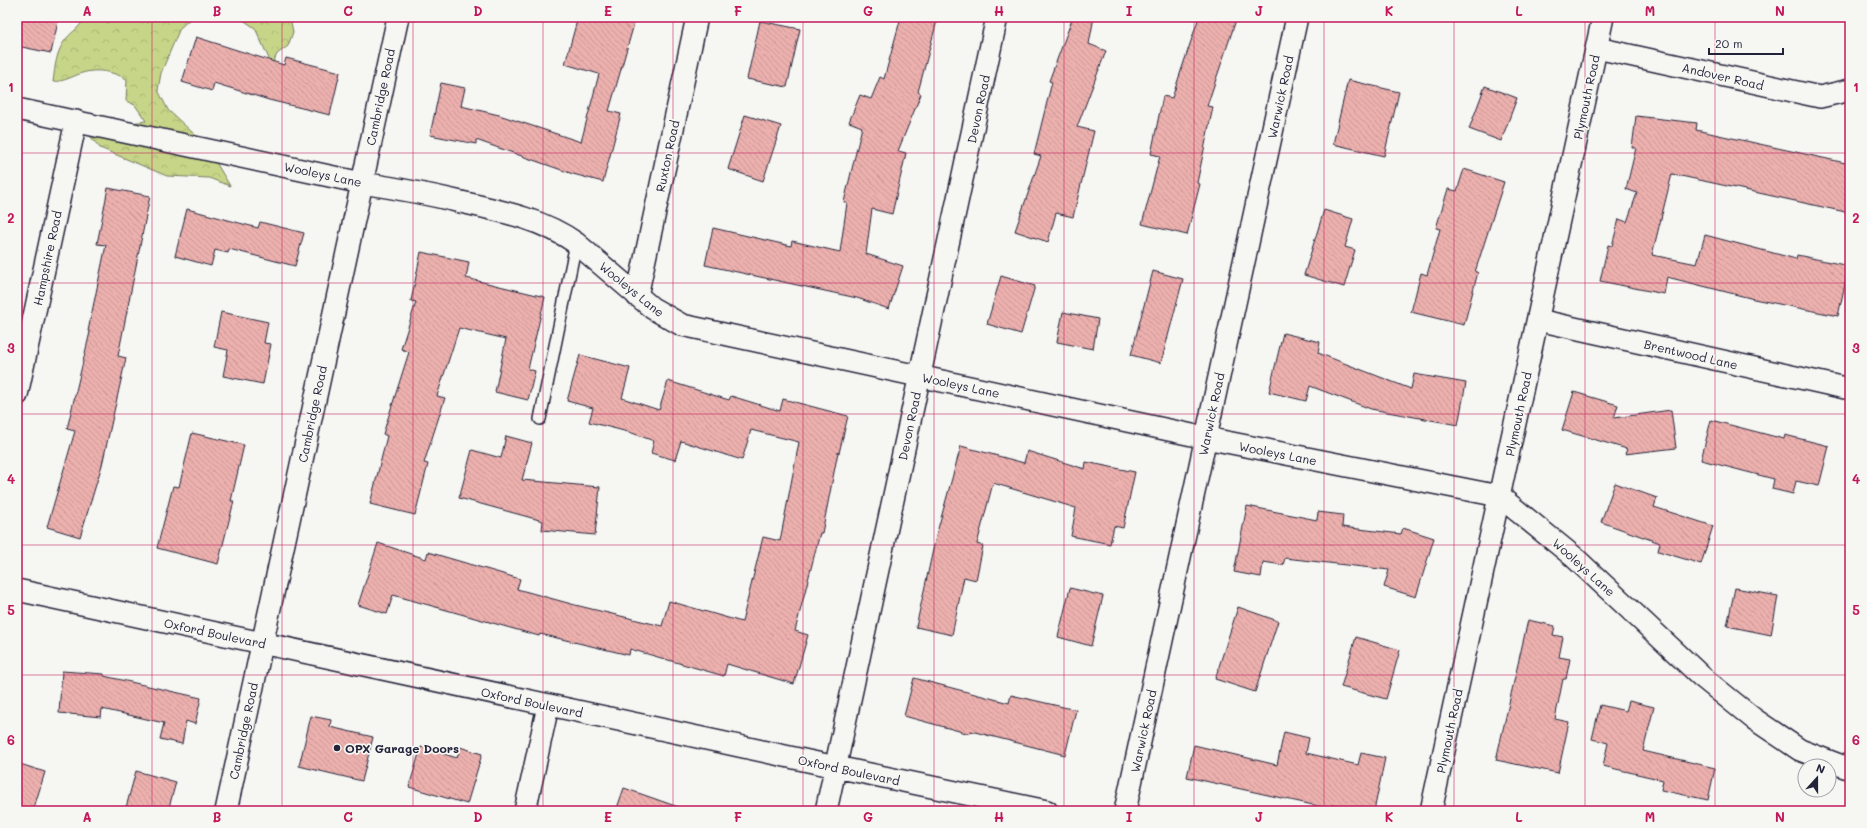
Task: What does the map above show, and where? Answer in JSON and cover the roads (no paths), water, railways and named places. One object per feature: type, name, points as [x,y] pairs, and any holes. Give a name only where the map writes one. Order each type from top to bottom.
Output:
[{"type":"street","name":"Cambridge Road","points":[[226,811],[398,17]]},
{"type":"street","name":"Ruxton Road","points":[[637,296],[698,17]]},
{"type":"street","name":"Devon Road","points":[[826,811],[997,17]]},
{"type":"street","name":"Warwick Road","points":[[1125,811],[1297,17]]},
{"type":"street","name":"Plymouth Road","points":[[1431,811],[1603,17]]},
{"type":"street","name":"Andover Road","points":[[1596,48],[1820,97],[1850,90]]},
{"type":"street","name":"Wooleys Lane","points":[[17,109],[362,183],[400,188],[520,216],[547,226],[576,242],[637,296],[662,314],[682,324],[1206,438],[1500,496],[1574,557],[1702,677],[1754,719],[1800,750],[1850,769]]},
{"type":"street","name":"Hampshire Road","points":[[17,395],[76,121]]},
{"type":"street","name":"Brentwood Lane","points":[[1538,320],[1845,388]]},
{"type":"street","name":"Oxford Boulevard","points":[[17,590],[548,706],[1047,811]]},
{"type":"street","points":[[525,811],[548,706]]},
{"type":"lane","points":[[540,419],[576,242]]},
{"type":"place","name":"OPX Garage Doors","points":[[337,748]]}]
